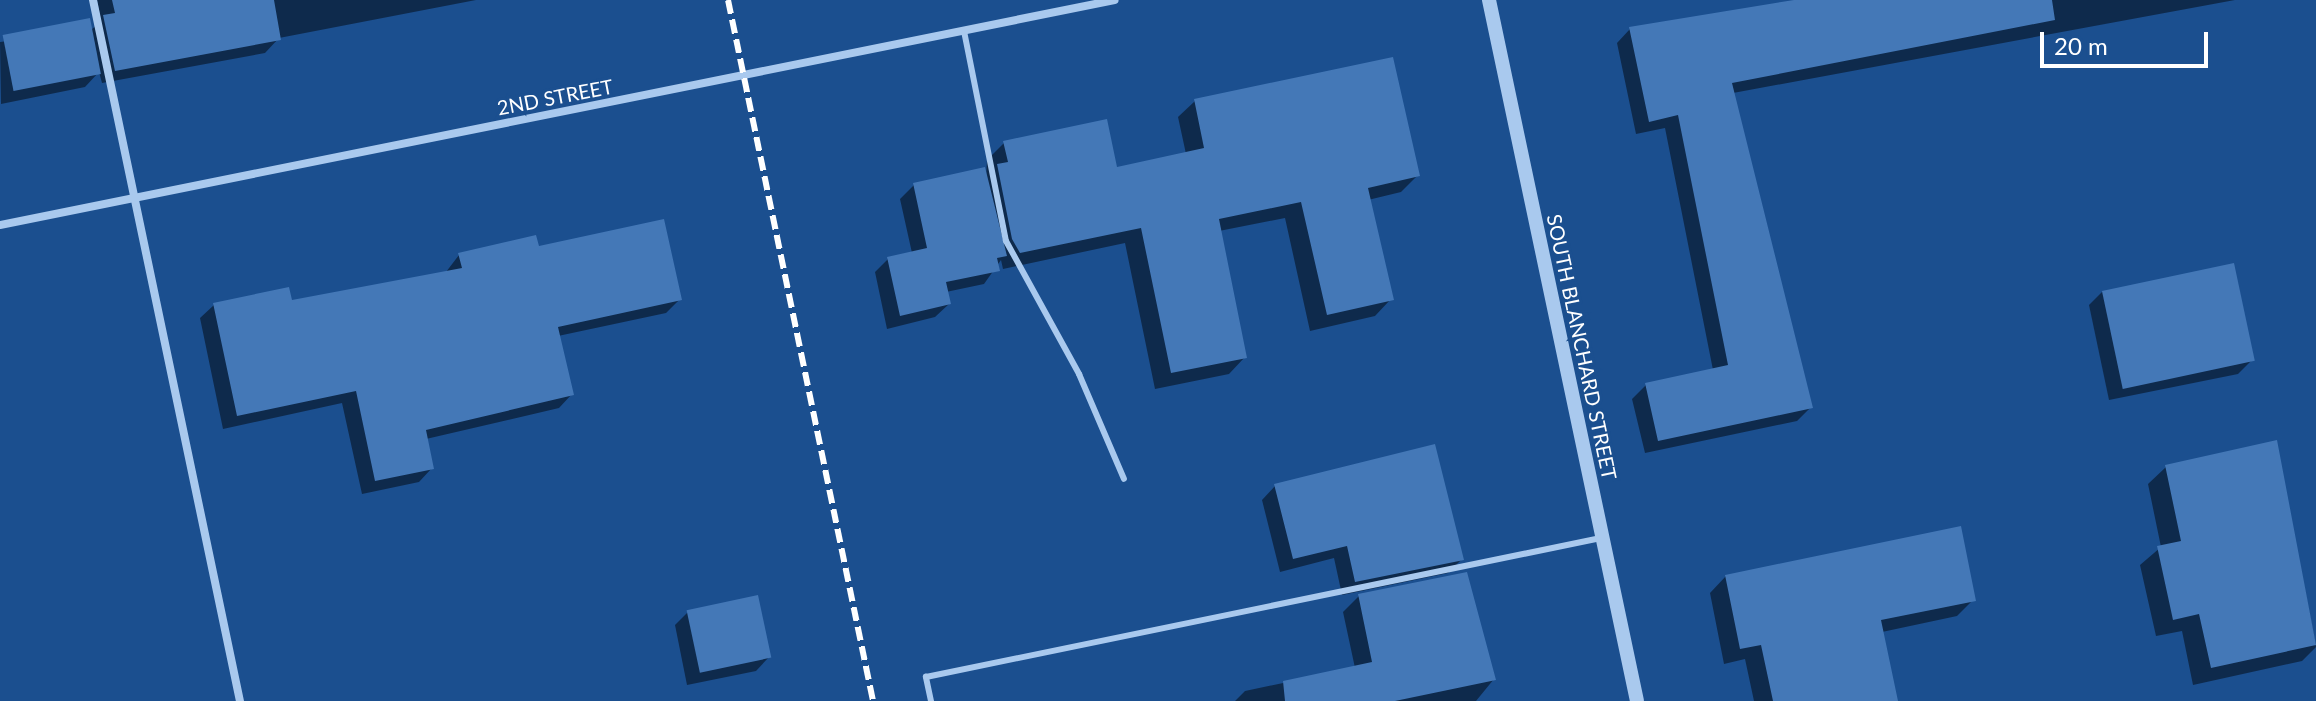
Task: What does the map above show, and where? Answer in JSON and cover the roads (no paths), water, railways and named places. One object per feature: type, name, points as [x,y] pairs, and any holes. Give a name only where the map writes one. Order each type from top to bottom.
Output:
[{"type":"street","points":[[93,0],[137,197],[240,701]]},
{"type":"street","name":"2ND STREET","points":[[0,225],[1115,0]]},
{"type":"street","name":"SOUTH BLANCHARD STREET","points":[[1489,0],[1637,701]]},
{"type":"lane","points":[[964,31],[1006,241],[1079,374],[1124,479]]},
{"type":"lane","points":[[931,701],[926,677],[1601,538]]},
{"type":"railway","points":[[728,0],[873,701]]}]
